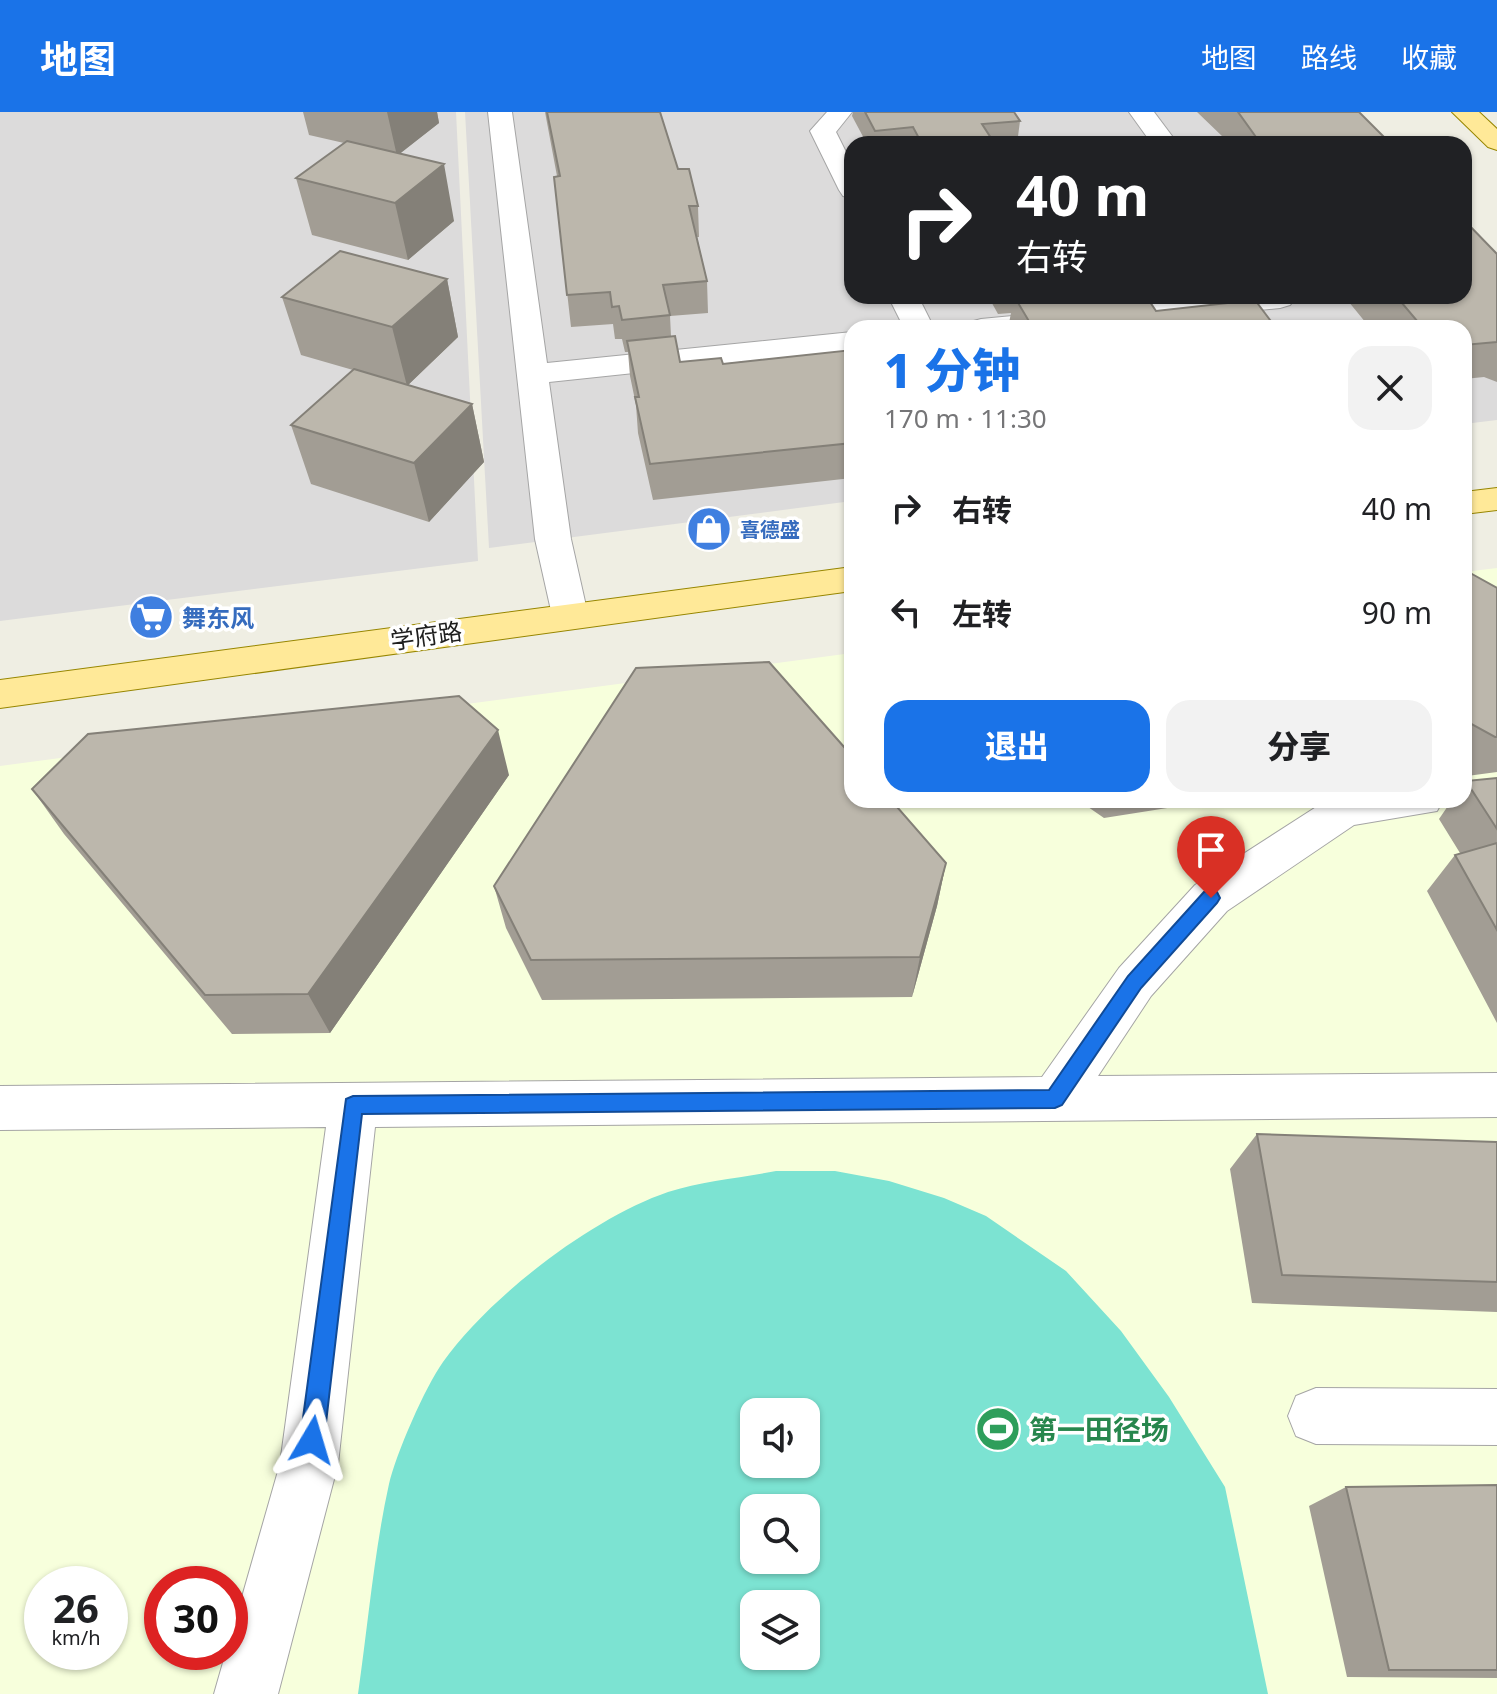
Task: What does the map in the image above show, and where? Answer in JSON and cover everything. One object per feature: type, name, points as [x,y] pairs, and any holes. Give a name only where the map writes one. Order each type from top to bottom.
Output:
[{"type":"main road","points":[[1464,112],[1497,142]]},
{"type":"main road","points":[[1472,502],[1497,499]]},
{"type":"main road","name":"学府路","points":[[0,694],[844,580]]},
{"type":"street","points":[[500,112],[553,539],[570,615]]},
{"type":"street","points":[[840,112],[823,131],[844,174]]},
{"type":"street","points":[[1141,112],[1159,136]]},
{"type":"street","points":[[1063,320],[1228,304]]},
{"type":"street","points":[[534,374],[844,342]]},
{"type":"street","points":[[1055,1099],[1135,982],[1211,898],[1344,810],[1360,808]]},
{"type":"street","points":[[0,1108],[1497,1095]]},
{"type":"street","points":[[246,1694],[309,1464],[353,1105]]},
{"type":"street","points":[[1316,1416],[1497,1417]]},
{"type":"shaded area","points":[[0,112],[456,112],[478,561],[0,621]]},
{"type":"shaded area","points":[[465,112],[1338,112],[1361,136],[844,136],[844,304],[1472,304],[1472,291],[1497,276],[1497,420],[1472,423],[1472,320],[844,320],[844,502],[489,548]]},
{"type":"shaded area","points":[[1497,568],[1497,1694],[0,1694],[0,766],[844,654],[844,808],[1472,808],[1472,571]]},
{"type":"shaded area","name":"第一田径场","points":[[776,1171],[835,1171],[889,1181],[944,1198],[986,1216],[1066,1271],[1121,1331],[1169,1397],[1225,1487],[1268,1694],[358,1694],[375,1562],[389,1484],[412,1421],[443,1362],[487,1311],[576,1240],[638,1204],[668,1192]]},
{"type":"building","points":[[547,112],[660,112],[678,169],[689,169],[698,206],[689,206],[707,281],[663,285],[670,315],[622,320],[619,306],[612,307],[610,292],[567,295],[554,177],[560,176]]},
{"type":"building","points":[[865,112],[1014,112],[1020,121],[982,124],[990,136],[918,136],[913,127],[875,131]]},
{"type":"building","points":[[1238,112],[1359,112],[1383,136],[1255,136]]},
{"type":"building","points":[[347,141],[444,164],[395,203],[296,178]]},
{"type":"building","points":[[1472,228],[1497,254],[1497,342],[1472,344],[1472,320],[1416,320],[1403,304],[1472,304]]},
{"type":"building","points":[[340,251],[447,279],[392,327],[282,297]]},
{"type":"building","points":[[1019,304],[1151,304],[1156,311],[1219,304],[1258,304],[1270,320],[1028,320]]},
{"type":"building","points":[[675,336],[680,362],[721,358],[723,364],[844,351],[844,444],[650,464],[635,397],[639,397],[627,341]]},
{"type":"building","points":[[354,369],[472,404],[414,463],[291,425]]},
{"type":"building","points":[[1472,574],[1497,588],[1495,737],[1472,724]]},
{"type":"building","points":[[769,662],[844,747],[844,808],[898,808],[946,863],[920,957],[531,960],[494,886],[636,668]]},
{"type":"building","points":[[459,696],[498,730],[308,994],[205,995],[32,789],[88,734]]},
{"type":"building","points":[[1497,778],[1497,829],[1472,790],[1472,780]]},
{"type":"building","points":[[1497,843],[1497,930],[1455,855]]},
{"type":"building","points":[[1257,1134],[1497,1142],[1497,1282],[1282,1275]]},
{"type":"building","points":[[1497,1485],[1497,1670],[1389,1670],[1346,1487]]},
{"type":"place","name":"喜德盛","points":[[709,529]]},
{"type":"place","name":"舞东风","points":[[151,617]]},
{"type":"place","name":"第一田径场","points":[[998,1429]]},
{"type":"route","points":[[312,1440],[353,1105],[1055,1099],[1135,982],[1211,898]]}]
